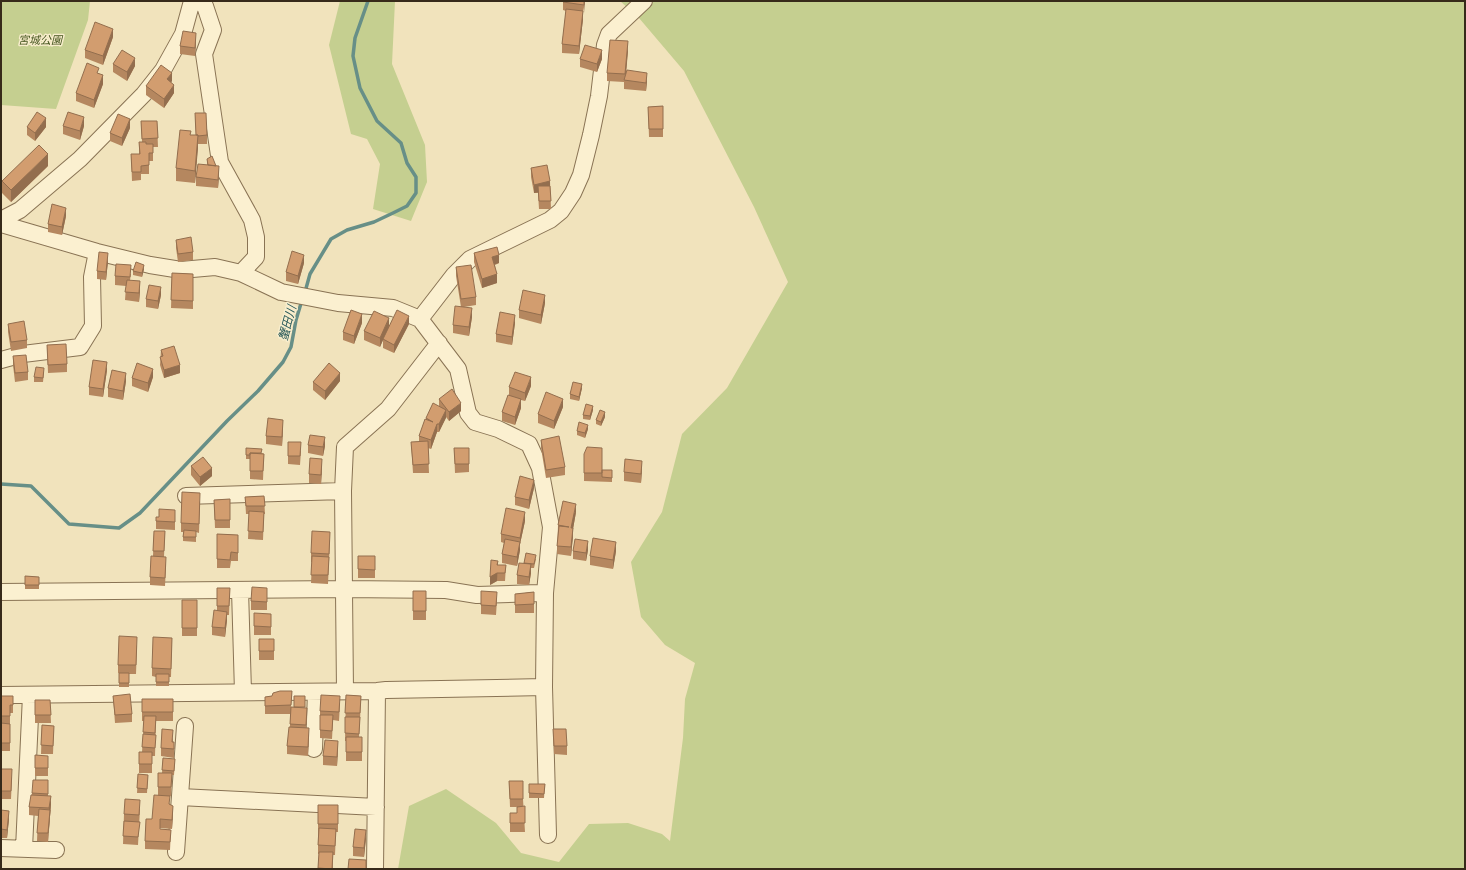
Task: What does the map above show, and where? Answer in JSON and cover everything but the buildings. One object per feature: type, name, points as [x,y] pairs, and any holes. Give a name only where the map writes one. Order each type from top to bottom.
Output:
[{"type":"street","points":[[1,220],[20,210],[80,159],[144,94],[163,70],[183,34],[192,1]]},
{"type":"street","points":[[198,1],[205,6],[213,30],[204,54],[220,162],[252,220],[256,236],[256,257],[241,273]]},
{"type":"street","points":[[420,319],[454,275],[470,260],[550,220],[561,211],[573,193],[581,175],[599,96],[606,45],[609,34],[644,1]]},
{"type":"street","points":[[1,224],[97,252],[150,265],[181,270],[215,267],[241,273],[281,292],[338,303],[393,308],[420,319],[458,369],[468,413],[475,422],[498,429],[529,444],[540,468],[551,528],[545,593],[544,687],[548,835]]},
{"type":"street","points":[[1,360],[24,354],[80,347],[93,326],[92,277],[97,252]]},
{"type":"street","points":[[345,691],[343,491],[345,447],[388,409],[439,343]]},
{"type":"street","points":[[186,496],[343,491]]},
{"type":"street","points":[[1,592],[343,589],[446,590],[477,596],[545,593]]},
{"type":"street","points":[[240,590],[243,692]]},
{"type":"street","points":[[1,695],[316,692],[544,687]]},
{"type":"street","points":[[375,869],[377,691]]},
{"type":"street","points":[[314,749],[316,692]]},
{"type":"street","points":[[24,849],[31,695]]},
{"type":"street","points":[[176,852],[185,726]]},
{"type":"street","points":[[180,797],[376,807]]},
{"type":"street","points":[[1,848],[56,850]]},
{"type":"green space","name":"宮城公園","points":[[1,1],[90,1],[88,20],[56,109],[1,105]]},
{"type":"green space","points":[[340,1],[395,1],[392,64],[425,145],[427,182],[411,221],[373,209],[380,164],[367,139],[351,134],[329,45]]},
{"type":"green space","points":[[620,1],[1465,1],[1465,869],[398,869],[409,806],[446,789],[496,823],[521,853],[559,862],[589,824],[628,823],[662,834],[670,841],[683,738],[685,699],[695,663],[665,645],[641,617],[631,562],[662,512],[682,434],[727,388],[788,282],[754,207],[684,71],[639,18]]},
{"type":"waterway","name":"蟹田川","points":[[305,292],[310,274],[331,239],[347,230],[374,222],[407,206],[416,193],[416,177],[407,163],[401,143],[377,121],[360,88],[353,56],[355,38],[368,1]]},
{"type":"waterway","name":"蟹田川","points":[[1,484],[31,486],[69,524],[119,528],[140,513],[227,421],[258,391],[283,362],[291,347],[296,320],[302,300]]}]
